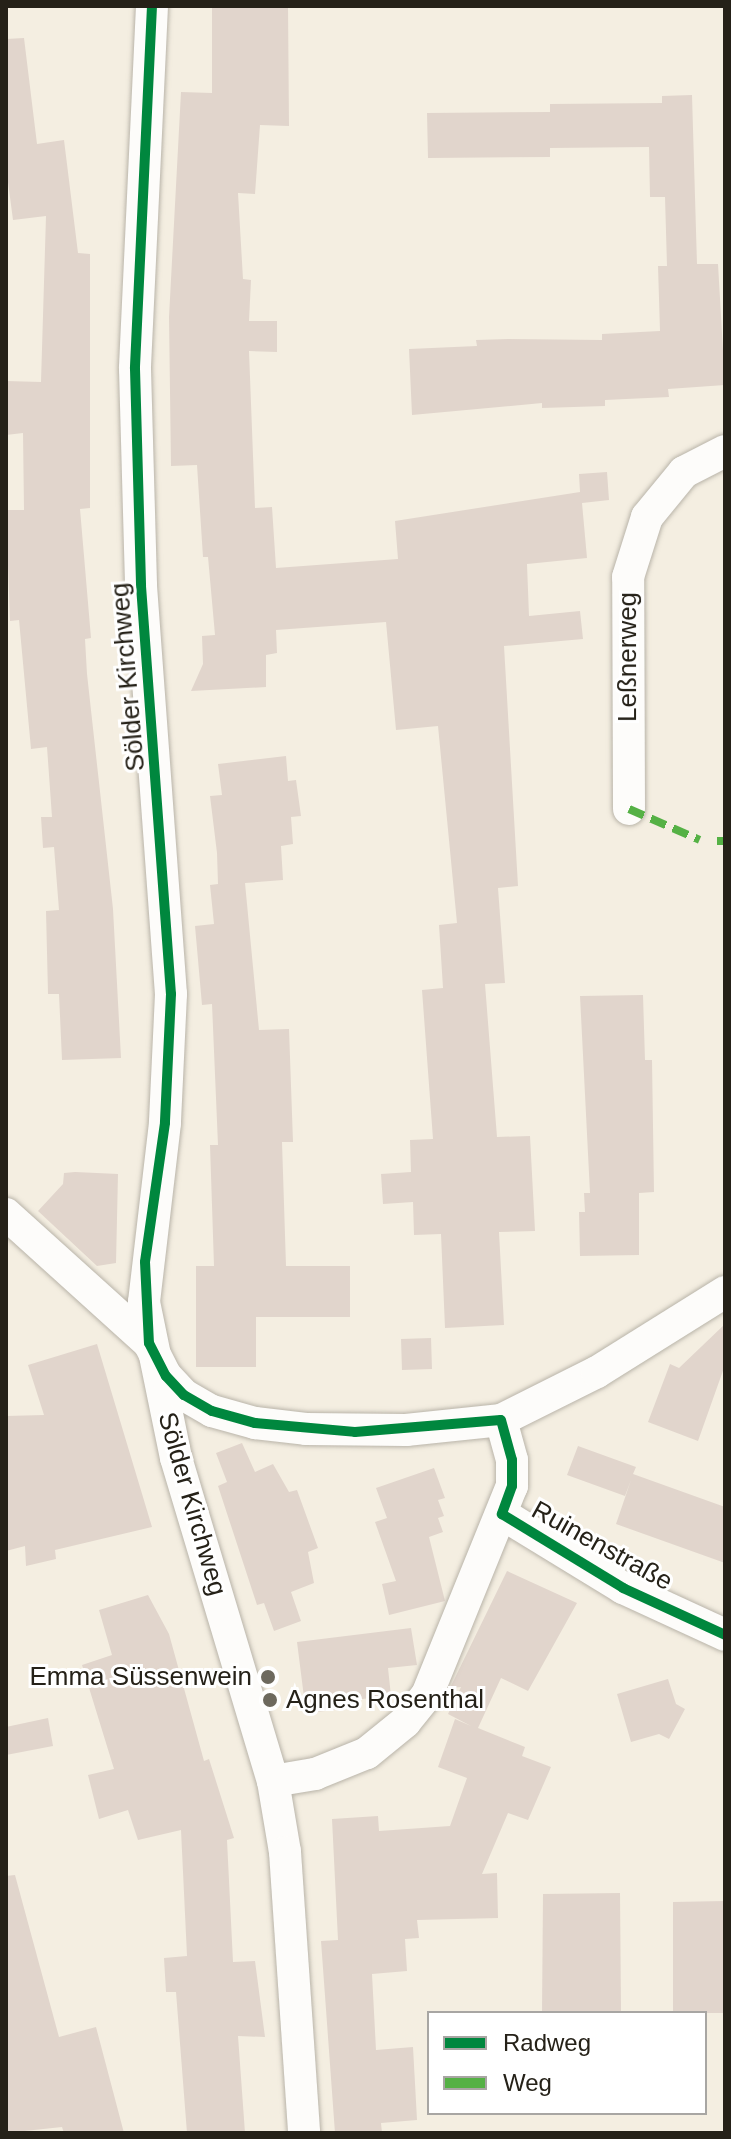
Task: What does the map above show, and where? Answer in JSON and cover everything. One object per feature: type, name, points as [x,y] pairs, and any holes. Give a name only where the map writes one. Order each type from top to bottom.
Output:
[{"type":"street","name":"Sölder Kirchweg","points":[[152,6],[135,369],[141,586],[171,994],[165,1123],[145,1262],[149,1343],[176,1458],[273,1781],[285,1852],[304,2133]]},
{"type":"street","name":"Leßnerweg","points":[[629,809],[628,577],[647,517],[684,472],[725,451]]},
{"type":"street","points":[[6,1214],[149,1343],[166,1376],[184,1395],[212,1411],[255,1423],[355,1432],[501,1420],[597,1372],[725,1292]]},
{"type":"street","name":"Ruinenstraße","points":[[501,1420],[512,1460],[512,1486],[502,1514],[623,1588],[725,1635]]},
{"type":"street","points":[[273,1781],[315,1774],[367,1753],[405,1722],[445,1657],[502,1514]]},
{"type":"building","points":[[212,6],[288,6],[289,126],[260,125],[255,194],[238,193],[243,279],[251,280],[249,321],[277,321],[277,352],[249,351],[255,508],[272,507],[276,568],[398,559],[395,521],[580,492],[579,474],[607,472],[609,500],[582,503],[587,558],[527,564],[529,616],[580,611],[583,639],[504,646],[518,886],[498,888],[505,983],[485,984],[497,1137],[530,1136],[535,1231],[499,1232],[504,1325],[445,1328],[441,1234],[414,1235],[413,1202],[383,1204],[381,1174],[411,1172],[410,1140],[433,1139],[422,990],[443,988],[439,925],[457,923],[438,726],[396,730],[386,622],[276,630],[277,653],[266,655],[266,687],[191,691],[203,664],[202,636],[215,635],[208,557],[203,557],[197,465],[171,466],[169,317],[181,92],[212,93]]},
{"type":"building","points":[[24,38],[37,144],[64,140],[78,253],[90,254],[90,508],[80,509],[91,638],[85,639],[113,909],[121,1058],[62,1060],[59,994],[48,994],[46,911],[59,910],[54,847],[43,848],[41,817],[52,817],[47,747],[31,749],[19,620],[10,621],[6,510],[24,510],[23,433],[6,435],[6,381],[41,382],[46,216],[13,220],[6,167],[6,39]]},
{"type":"building","points":[[692,95],[697,264],[718,264],[725,385],[668,389],[669,397],[605,400],[605,406],[542,408],[542,403],[412,415],[409,349],[477,346],[476,340],[602,340],[602,334],[660,331],[658,266],[667,266],[665,197],[650,197],[649,147],[550,148],[550,157],[428,158],[427,113],[550,112],[550,104],[662,103],[662,96]]},
{"type":"building","points":[[286,756],[288,781],[296,780],[301,816],[291,817],[293,844],[281,846],[283,880],[245,883],[259,1030],[289,1029],[293,1142],[282,1142],[286,1266],[350,1266],[350,1317],[256,1317],[256,1367],[196,1367],[196,1266],[214,1266],[210,1145],[218,1145],[212,1004],[202,1005],[195,926],[214,924],[210,885],[218,884],[210,796],[222,795],[218,764]]},
{"type":"building","points":[[643,995],[645,1060],[652,1060],[654,1192],[639,1193],[639,1255],[580,1256],[579,1212],[585,1212],[584,1193],[590,1193],[580,996]]},
{"type":"building","points":[[64,1173],[118,1174],[116,1263],[97,1266],[38,1211],[63,1184]]},
{"type":"building","points":[[725,1324],[725,1365],[698,1441],[648,1422],[670,1364],[679,1368]]},
{"type":"building","points":[[431,1338],[432,1369],[402,1370],[401,1339]]},
{"type":"building","points":[[97,1344],[152,1527],[55,1550],[56,1559],[26,1566],[25,1546],[6,1551],[6,1416],[44,1415],[28,1365]]},
{"type":"building","points":[[242,1443],[255,1472],[273,1464],[289,1492],[297,1490],[318,1548],[308,1552],[314,1583],[291,1592],[301,1621],[274,1631],[264,1603],[257,1605],[218,1486],[227,1482],[216,1453]]},
{"type":"building","points":[[578,1446],[636,1467],[633,1474],[725,1507],[725,1563],[616,1524],[631,1480],[625,1496],[567,1475]]},
{"type":"building","points":[[434,1468],[445,1498],[438,1500],[444,1516],[438,1518],[443,1532],[429,1537],[445,1601],[389,1615],[382,1584],[396,1581],[375,1522],[387,1518],[376,1488]]},
{"type":"building","points":[[507,1571],[577,1603],[528,1691],[501,1678],[478,1728],[525,1747],[522,1756],[551,1767],[528,1820],[508,1813],[482,1874],[497,1873],[498,1918],[417,1920],[419,1938],[405,1939],[407,1971],[372,1974],[376,2050],[413,2047],[417,2120],[381,2123],[382,2133],[335,2133],[321,1941],[338,1940],[332,1819],[378,1816],[379,1831],[450,1826],[467,1778],[438,1767],[455,1719],[471,1726],[448,1714],[461,1687],[450,1688]]},
{"type":"building","points":[[148,1595],[169,1634],[204,1761],[209,1759],[234,1838],[227,1840],[233,1962],[255,1961],[265,2037],[238,2036],[245,2133],[187,2133],[176,1992],[166,1992],[164,1958],[187,1956],[181,1830],[138,1840],[128,1810],[99,1819],[88,1775],[114,1769],[82,1665],[112,1655],[99,1610]]},
{"type":"building","points":[[411,1628],[417,1665],[388,1668],[391,1696],[343,1701],[344,1709],[306,1713],[297,1642]]},
{"type":"building","points":[[668,1679],[676,1704],[685,1709],[669,1739],[659,1734],[631,1742],[617,1694]]},
{"type":"building","points":[[48,1718],[53,1746],[6,1755],[6,1727]]},
{"type":"building","points":[[15,1875],[59,2037],[96,2027],[124,2133],[64,2133],[62,2127],[6,2133],[6,1876]]},
{"type":"building","points":[[620,1893],[621,2011],[542,2011],[543,1894]]},
{"type":"building","points":[[725,1901],[725,2013],[673,2011],[673,1902]]},
{"type":"marked path","points":[[629,809],[700,840]]},
{"type":"marked path","points":[[717,841],[725,841]]},
{"type":"cycle path","points":[[152,6],[135,369],[141,586],[171,994],[165,1123],[145,1262],[149,1343],[166,1376],[184,1395],[212,1411],[255,1423],[355,1432],[501,1420],[512,1460],[512,1486],[502,1514],[623,1588],[725,1635]]},
{"type":"place","name":"Emma Süssenwein","points":[[268,1677]]},
{"type":"place","name":"Agnes Rosenthal","points":[[270,1700]]}]
